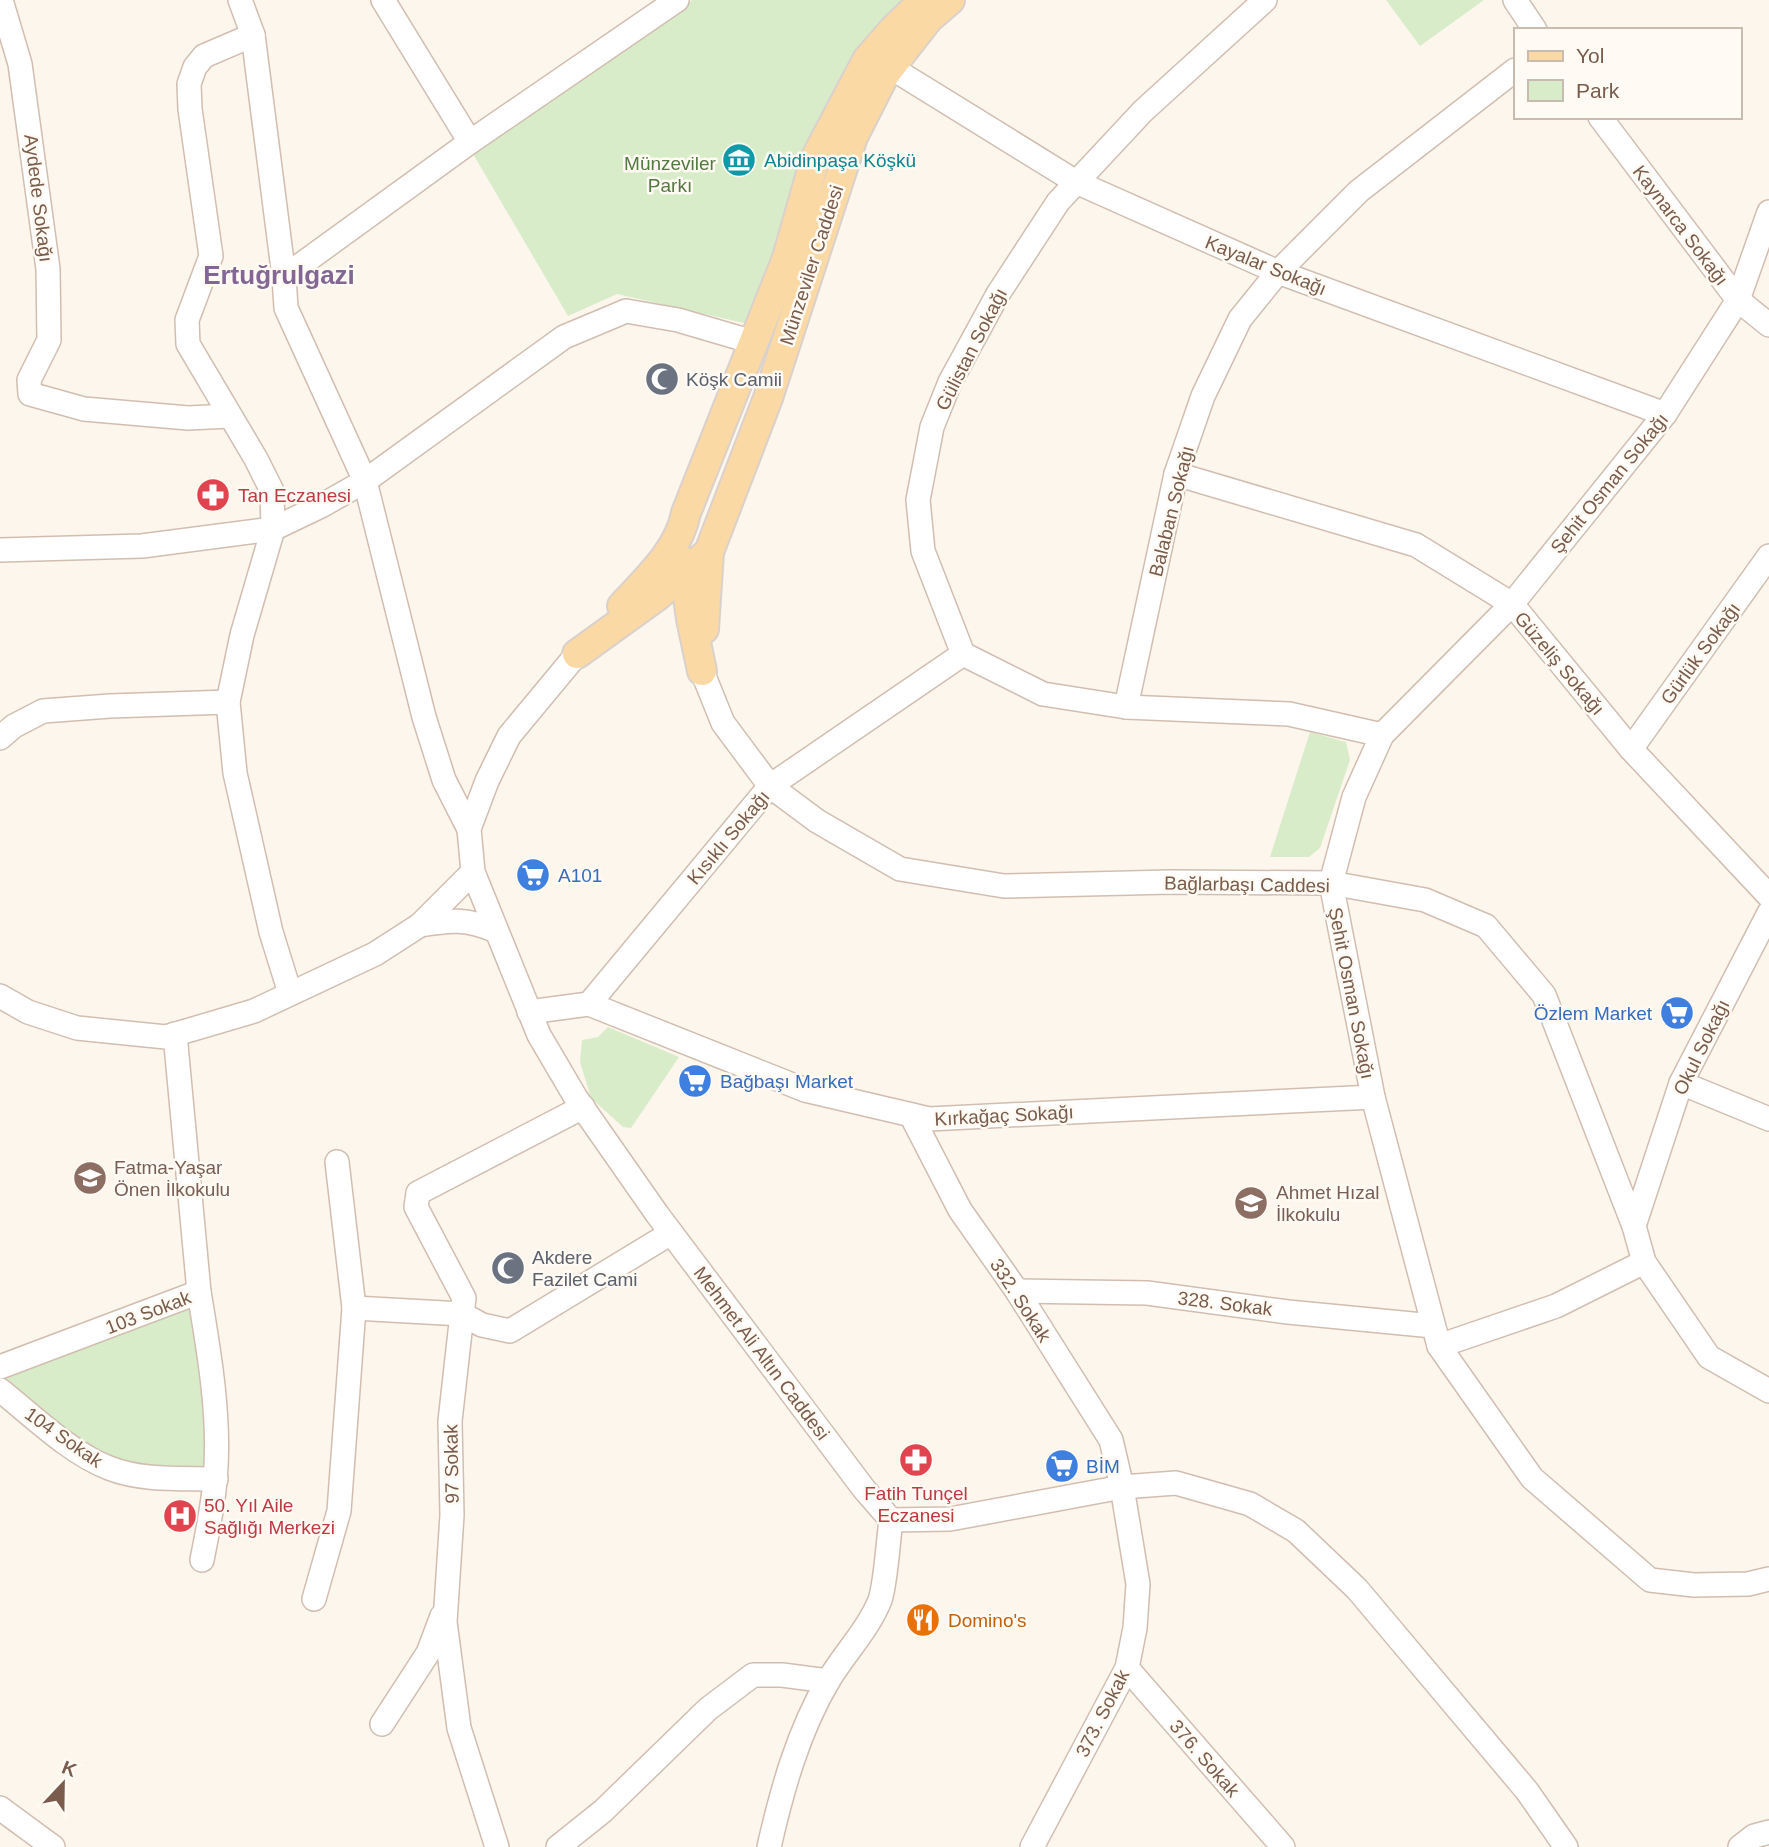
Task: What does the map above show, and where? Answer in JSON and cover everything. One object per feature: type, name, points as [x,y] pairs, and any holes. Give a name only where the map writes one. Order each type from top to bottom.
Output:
[{"type":"main road","name":"Münzeviler Caddesi","points":[[577,654],[654,572],[683,530],[686,513],[787,258],[815,159],[867,60],[924,0]]},
{"type":"main road","name":"Münzeviler Caddesi","points":[[577,654],[656,597],[709,552],[768,398],[853,136],[885,74],[929,18],[950,0]]},
{"type":"main road","points":[[683,530],[709,552]]},
{"type":"main road","name":"Bağlarbaşı Caddesi","points":[[683,530],[683,575],[702,671]]},
{"type":"main road","name":"Bağlarbaşı Caddesi","points":[[702,671],[709,552]]},
{"type":"main road","points":[[656,597],[673,601],[691,619]]},
{"type":"street","name":"Aydede Sokağı","points":[[1,0],[20,64],[48,268],[49,340],[29,380],[30,394],[84,409],[188,418],[230,416]]},
{"type":"street","points":[[240,0],[253,35],[286,308],[365,481],[424,717],[444,780],[469,829]]},
{"type":"street","points":[[383,0],[470,142]]},
{"type":"street","points":[[284,277],[470,142],[677,0]]},
{"type":"street","name":"Gülistan Sokağı","points":[[963,654],[923,551],[918,500],[932,427],[950,382],[998,294],[1058,202],[1143,111],[1265,0]]},
{"type":"street","points":[[1515,0],[1534,28]]},
{"type":"street","points":[[253,35],[204,56],[195,66],[189,83],[190,109],[211,256],[187,320],[188,344],[256,458],[272,491],[273,529],[242,635],[228,702],[235,773],[271,932],[290,993]]},
{"type":"street","points":[[0,78],[20,64]]},
{"type":"street","name":"Kayalar Sokağı","points":[[890,67],[1076,183],[1278,272],[1665,414]]},
{"type":"street","name":"Balaban Sokağı","points":[[1126,707],[1176,474],[1203,396],[1240,319],[1278,272],[1359,191],[1514,71]]},
{"type":"street","name":"Kaynarca Sokağı","points":[[1602,119],[1738,300],[1769,325]]},
{"type":"street","name":"Şehit Osman Sokağı","points":[[1769,212],[1738,300],[1665,414],[1512,604],[1382,735],[1354,797],[1331,883],[1373,1097],[1436,1336],[1532,1478],[1650,1580],[1694,1585],[1748,1584],[1769,1579]]},
{"type":"street","points":[[0,550],[142,546],[273,529],[365,481],[564,337],[626,311],[678,320],[753,342]]},
{"type":"street","name":"Güzeliş Sokağı","points":[[1176,474],[1416,545],[1512,604],[1631,749],[1769,896]]},
{"type":"street","name":"Gürlük Sokağı","points":[[1631,749],[1769,556]]},
{"type":"street","name":"Münzeviler Caddesi","points":[[473,872],[469,829],[487,780],[509,736],[577,654]]},
{"type":"street","points":[[963,654],[1043,694],[1126,707],[1289,714],[1382,735]]},
{"type":"street","name":"Kısıklı Sokağı","points":[[589,1004],[770,786],[963,654]]},
{"type":"street","name":"Bağlarbaşı Caddesi","points":[[702,671],[723,723],[770,786],[817,821],[900,869],[1004,886],[1170,882],[1331,883],[1424,900],[1486,926],[1544,995],[1634,1226],[1644,1262],[1709,1357],[1769,1391]]},
{"type":"street","points":[[0,738],[14,726],[43,711],[228,702]]},
{"type":"street","points":[[0,996],[28,1012],[77,1028],[166,1037],[254,1010],[374,954],[419,925],[473,872]]},
{"type":"street","name":"Mehmet Ali Altın Caddesi","points":[[473,872],[539,1035],[583,1107],[671,1233],[864,1489],[891,1520]]},
{"type":"street","name":"Okul Sokağı","points":[[1634,1226],[1681,1083],[1769,913]]},
{"type":"street","points":[[419,925],[455,920],[477,922],[496,931]]},
{"type":"street","name":"Kırkağaç Sokağı","points":[[529,1012],[589,1004],[804,1090],[929,1119],[1373,1097]]},
{"type":"street","points":[[176,1034],[199,1292]]},
{"type":"street","points":[[1681,1083],[1769,1119]]},
{"type":"street","name":"97 Sokak","points":[[497,1847],[459,1728],[445,1622],[452,1516],[450,1421],[464,1298],[416,1207],[418,1193],[433,1183],[583,1107]]},
{"type":"street","name":"332. Sokak","points":[[912,1115],[960,1210],[1017,1291],[1111,1440],[1122,1487]]},
{"type":"street","points":[[314,1600],[339,1511],[354,1308],[337,1162]]},
{"type":"street","points":[[354,1308],[462,1314],[482,1325],[510,1331],[671,1233]]},
{"type":"street","points":[[1436,1336],[1556,1306],[1644,1262]]},
{"type":"street","name":"328. Sokak","points":[[1017,1291],[1146,1293],[1436,1336]]},
{"type":"street","name":"103 Sokak","points":[[0,1367],[199,1292],[210,1361],[216,1479],[202,1560]]},
{"type":"street","name":"104 Sokak","points":[[0,1390],[86,1457],[110,1469],[134,1475],[216,1479]]},
{"type":"street","points":[[769,1847],[779,1802],[804,1727],[828,1681],[863,1630],[880,1599],[891,1520],[950,1519],[1122,1487],[1176,1483],[1250,1504],[1297,1531],[1357,1589],[1527,1791],[1566,1847]]},
{"type":"street","name":"373. Sokak","points":[[1032,1847],[1127,1668],[1135,1628],[1138,1584],[1122,1487]]},
{"type":"street","points":[[382,1724],[428,1653],[446,1607]]},
{"type":"street","name":"376. Sokak","points":[[1127,1668],[1283,1847]]},
{"type":"street","points":[[558,1847],[603,1811],[708,1709],[753,1675],[782,1675],[828,1681]]},
{"type":"street","points":[[0,1808],[53,1847]]},
{"type":"street","points":[[1740,1847],[1754,1836],[1769,1832]]},
{"type":"green space","name":"Münzeviler Parkı","points":[[692,0],[915,0],[862,60],[757,326],[617,294],[568,316],[469,147],[638,41]]},
{"type":"green space","points":[[1386,0],[1484,0],[1420,46]]},
{"type":"green space","points":[[1310,732],[1346,742],[1350,760],[1320,848],[1309,857],[1270,857]]},
{"type":"green space","points":[[608,1027],[679,1057],[631,1128],[623,1127],[591,1098],[580,1062],[582,1040],[598,1037]]},
{"type":"green space","points":[[191,1283],[216,1479],[134,1475],[0,1390],[0,1362],[181,1299]]},
{"type":"place","name":"Abidinpaşa Köşkü","points":[[739,160]]},
{"type":"place","name":"Köşk Camii","points":[[662,379]]},
{"type":"place","name":"Tan Eczanesi","points":[[213,495]]},
{"type":"place","name":"A101","points":[[533,875]]},
{"type":"place","name":"Özlem Market","points":[[1677,1013]]},
{"type":"place","name":"Bağbaşı Market","points":[[695,1081]]},
{"type":"place","name":"Fatma-Yaşar Önen İlkokulu","points":[[90,1178]]},
{"type":"place","name":"Ahmet Hızal İlkokulu","points":[[1251,1203]]},
{"type":"place","name":"Akdere Fazilet Cami","points":[[508,1268]]},
{"type":"place","name":"Fatih Tunçel Eczanesi","points":[[916,1460]]},
{"type":"place","name":"BİM","points":[[1062,1466]]},
{"type":"place","name":"50. Yıl Aile Sağlığı Merkezi","points":[[180,1516]]},
{"type":"place","name":"Domino's","points":[[923,1620]]},
{"type":"district","name":"Ertuğrulgazi","points":[[279,275]]}]
